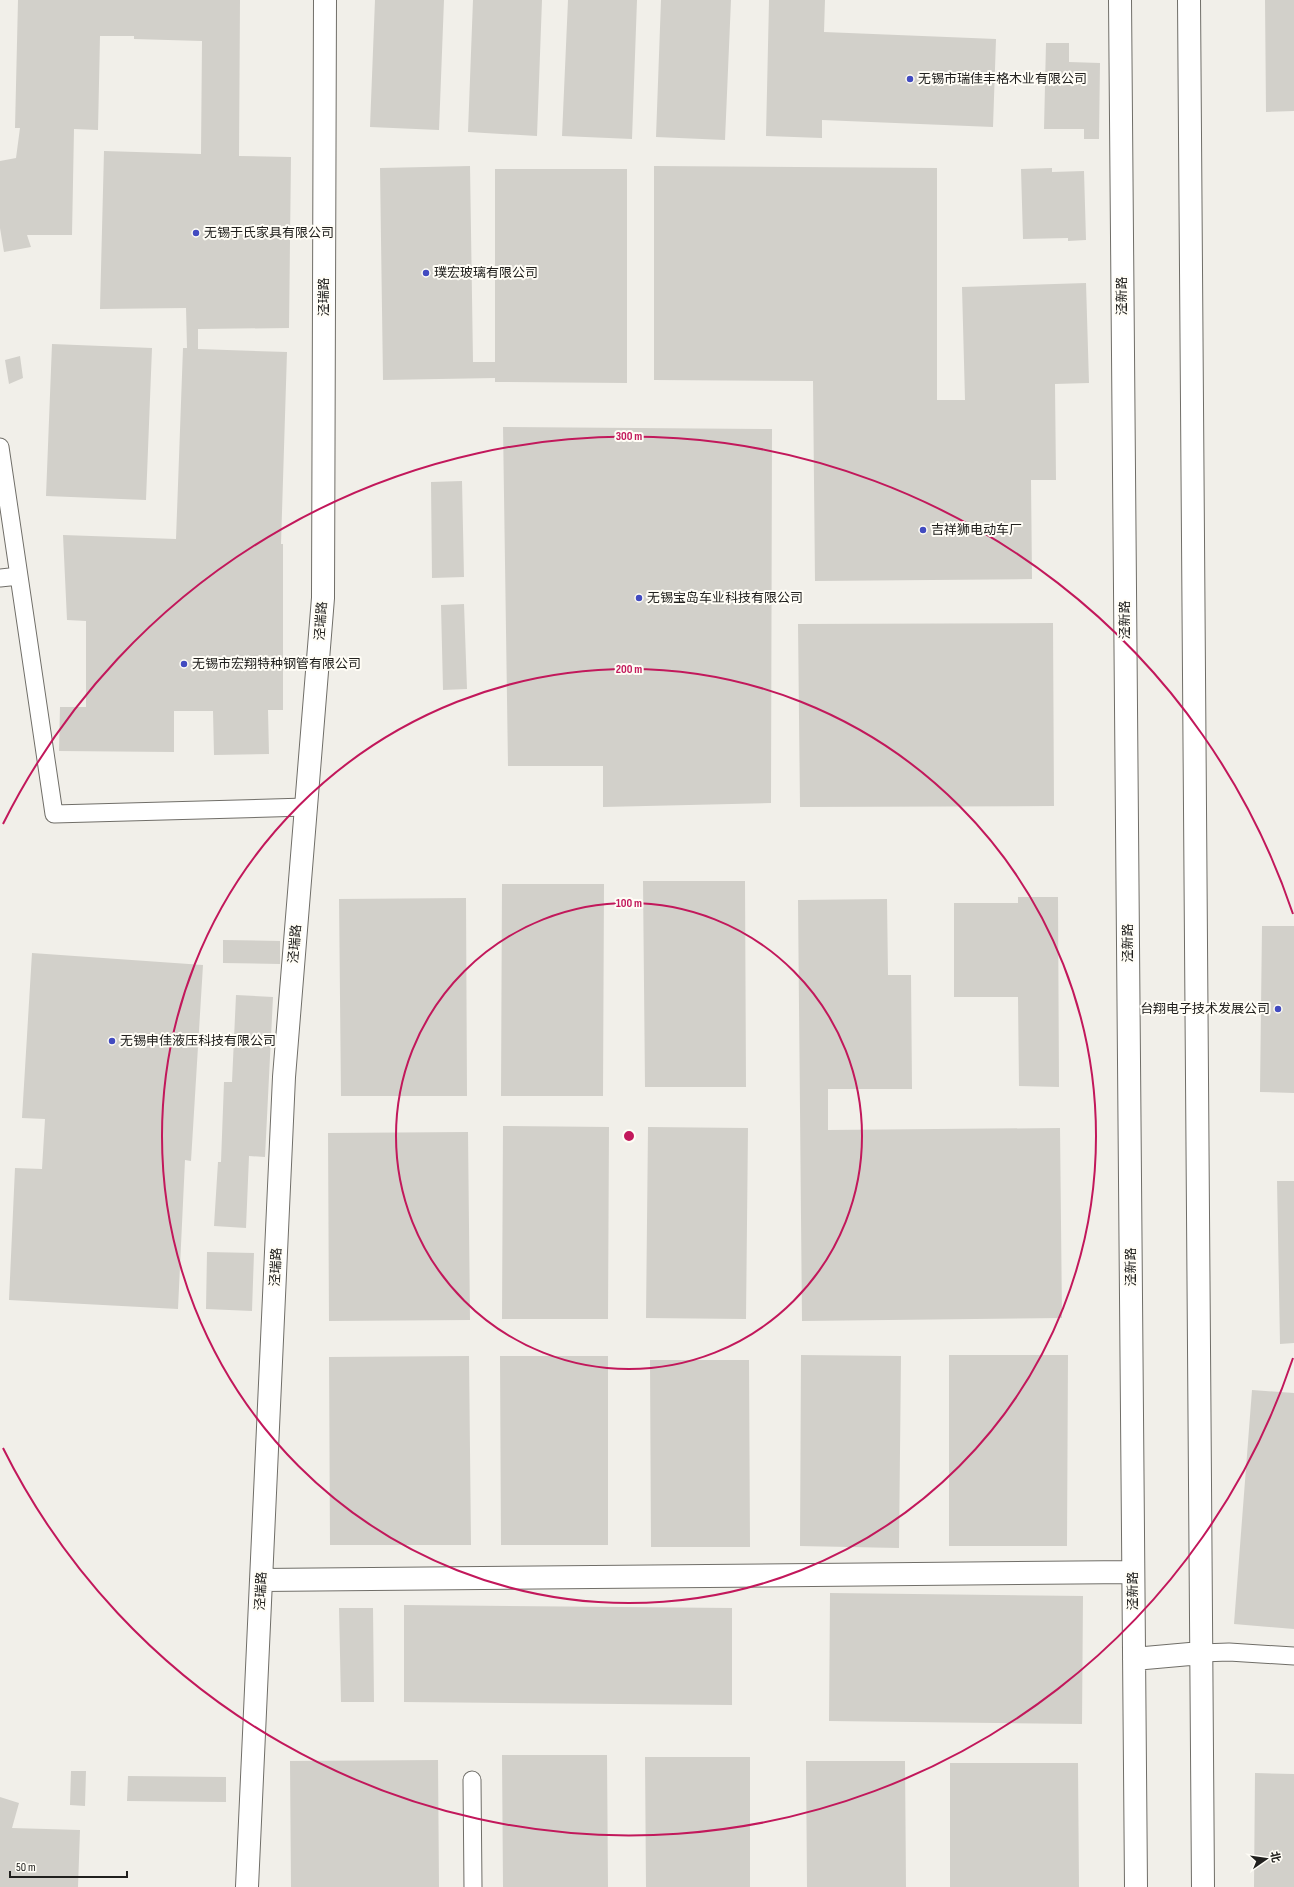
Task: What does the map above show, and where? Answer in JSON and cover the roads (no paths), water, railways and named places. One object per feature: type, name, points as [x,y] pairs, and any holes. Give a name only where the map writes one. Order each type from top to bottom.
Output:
[{"type":"street","name":"泾瑞路","points":[[247,1887],[284,1077],[323,598],[324,0]]},
{"type":"street","name":"泾新路","points":[[1120,0],[1136,1887]]},
{"type":"street","points":[[1189,0],[1202,1887]]},
{"type":"street","points":[[0,447],[54,814],[306,807]]},
{"type":"street","points":[[0,578],[19,576]]},
{"type":"street","points":[[261,1580],[1133,1572]]},
{"type":"street","points":[[1134,1659],[1229,1652],[1294,1656]]},
{"type":"street","points":[[472,1780],[473,1887]]},
{"type":"place","name":"无锡市瑞佳丰格木业有限公司","points":[[910,79]]},
{"type":"place","name":"无锡于氏家具有限公司","points":[[196,233]]},
{"type":"place","name":"璞宏玻璃有限公司","points":[[426,273]]},
{"type":"place","name":"吉祥狮电动车厂","points":[[923,530]]},
{"type":"place","name":"无锡宝岛车业科技有限公司","points":[[639,598]]},
{"type":"place","name":"无锡市宏翔特种钢管有限公司","points":[[184,664]]},
{"type":"place","name":"台翔电子技术发展公司","points":[[1278,1009]]},
{"type":"place","name":"无锡申佳液压科技有限公司","points":[[112,1041]]}]
